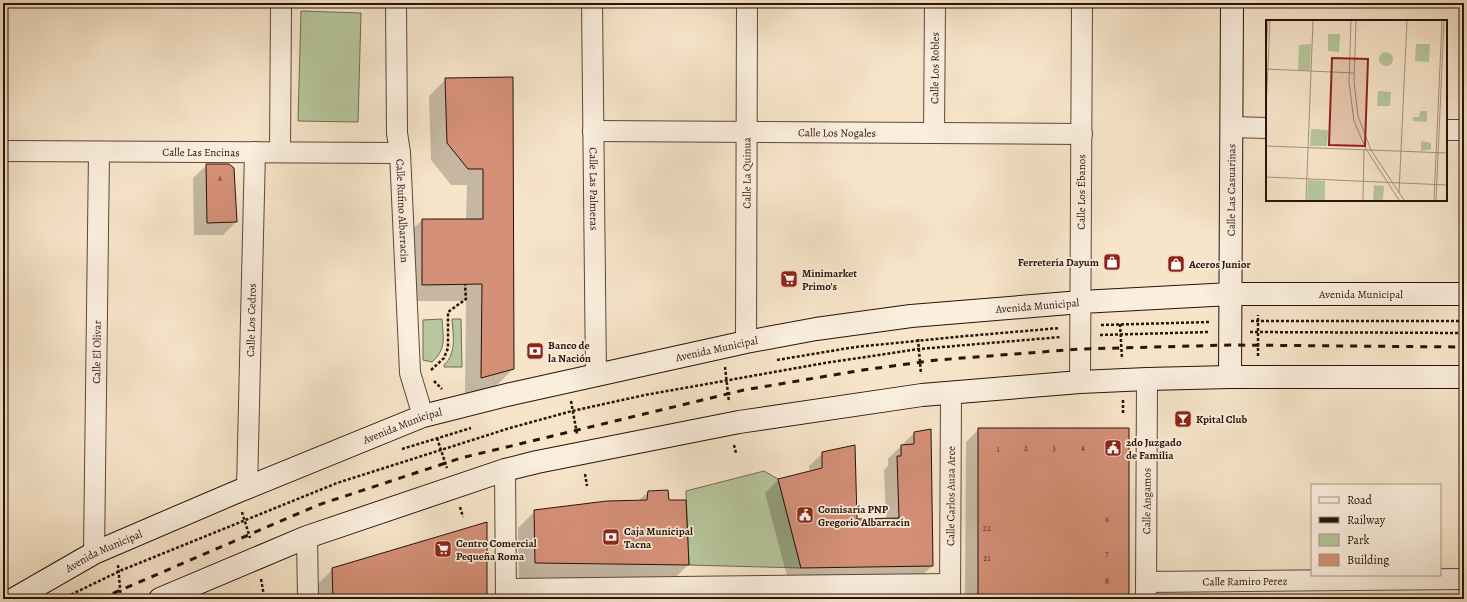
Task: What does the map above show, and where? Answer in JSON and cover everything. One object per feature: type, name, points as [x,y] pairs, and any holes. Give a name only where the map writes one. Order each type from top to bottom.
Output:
[{"type":"main road","name":"Calle Las Casuarinas","points":[[1230,377],[1237,327],[1231,294],[1232,3]]},
{"type":"main road","name":"Avenida Municipal","points":[[14,599],[94,553],[240,490],[428,415],[511,394],[596,376],[727,357],[746,342],[823,328],[917,316],[1081,302],[1231,294],[1464,294]]},
{"type":"main road","points":[[160,599],[255,557],[307,537],[505,470],[581,453],[731,424],[922,395],[1080,382],[1230,377],[1464,377]]},
{"type":"main road","points":[[3,592],[36,586]]},
{"type":"street","points":[[280,152],[281,3]]},
{"type":"street","name":"Calle Rufino Albarracín","points":[[396,3],[397,133],[400,153],[410,373],[428,415]]},
{"type":"street","name":"Calle Las Palmeras","points":[[592,3],[596,376]]},
{"type":"street","name":"Calle La Quinua","points":[[746,342],[747,3]]},
{"type":"street","name":"Calle Los Robles","points":[[934,133],[935,3]]},
{"type":"street","name":"Calle Los Ébanos","points":[[1080,382],[1082,3]]},
{"type":"street","points":[[1232,127],[1266,128]]},
{"type":"street","points":[[1447,130],[1464,130]]},
{"type":"street","name":"Calle Los Nogales","points":[[593,131],[1082,134]]},
{"type":"street","name":"Calle Las Encinas","points":[[3,151],[400,153]]},
{"type":"street","name":"Calle El Olivar","points":[[94,553],[99,152]]},
{"type":"street","name":"Calle Los Cedros","points":[[240,490],[255,152]]},
{"type":"street","name":"Calle Angamos","points":[[1146,590],[1147,379]]},
{"type":"street","name":"Calle Carlos Auza Arce","points":[[950,591],[951,393]]},
{"type":"street","points":[[505,470],[506,594],[950,591]]},
{"type":"street","points":[[307,537],[308,599]]},
{"type":"street","name":"Calle Ramiro Perez","points":[[1146,590],[1464,580]]},
{"type":"path","points":[[427,374],[444,358],[448,348],[448,312],[466,299],[465,284]]},
{"type":"path","points":[[1258,294],[1258,377]]},
{"type":"path","points":[[1120,300],[1124,415]]},
{"type":"path","points":[[917,316],[922,395]]},
{"type":"path","points":[[1237,327],[1258,321],[1464,321]]},
{"type":"path","points":[[772,361],[855,347],[918,340],[1120,324],[1237,327],[1258,332],[1464,333]]},
{"type":"path","points":[[1099,335],[1210,332]]},
{"type":"path","points":[[727,357],[725,368],[731,424],[736,453]]},
{"type":"path","points":[[725,368],[727,357]]},
{"type":"path","points":[[718,370],[725,368]]},
{"type":"path","points":[[433,380],[443,391]]},
{"type":"path","points":[[566,401],[578,398]]},
{"type":"path","points":[[570,400],[587,486]]},
{"type":"path","points":[[428,415],[463,517]]},
{"type":"path","points":[[402,450],[474,427]]},
{"type":"path","points":[[240,490],[245,521],[264,596]]},
{"type":"green space","points":[[301,11],[361,13],[358,122],[298,121]]},
{"type":"green space","points":[[442,319],[443,342],[440,352],[432,362],[423,360],[423,320]]},
{"type":"green space","points":[[452,319],[461,319],[462,367],[444,367],[453,349]]},
{"type":"green space","points":[[764,471],[778,479],[801,568],[689,565],[686,491]]},
{"type":"building","points":[[513,77],[514,369],[481,378],[482,284],[422,285],[422,219],[483,219],[483,169],[468,169],[447,143],[445,78]]},
{"type":"building","points":[[206,164],[229,164],[234,168],[237,222],[207,223]]},
{"type":"building","points":[[978,428],[1129,428],[1129,598],[978,597]]},
{"type":"building","points":[[931,429],[933,566],[801,568],[778,479],[822,468],[822,452],[855,445],[857,519],[899,518],[897,456],[901,456],[901,445],[914,444],[914,432]]},
{"type":"building","name":"Caja Municipal Tacna","points":[[668,490],[669,500],[686,500],[689,565],[535,563],[534,510],[607,501],[647,500],[648,491]]},
{"type":"building","name":"Centro Comercial Pequeña Roma","points":[[487,522],[487,599],[333,599],[332,568]]},
{"type":"railway","points":[[100,599],[318,505],[461,458],[744,390],[863,370],[937,360],[1080,349],[1230,345],[1464,347]]},
{"type":"place","name":"Ferretería Dayum","points":[[1112,262]]},
{"type":"place","name":"Aceros Junior","points":[[1176,264]]},
{"type":"place","name":"Minimarket Primo's","points":[[789,279]]},
{"type":"place","name":"Banco de la Nación","points":[[535,351]]},
{"type":"place","name":"Kpital Club","points":[[1183,419]]},
{"type":"place","name":"2do Juzgado de Familia","points":[[1113,448]]},
{"type":"place","name":"Comisaría PNP Gregorio Albarracín","points":[[805,515]]},
{"type":"place","name":"Caja Municipal Tacna","points":[[611,537]]},
{"type":"place","name":"Centro Comercial Pequeña Roma","points":[[443,549]]}]
